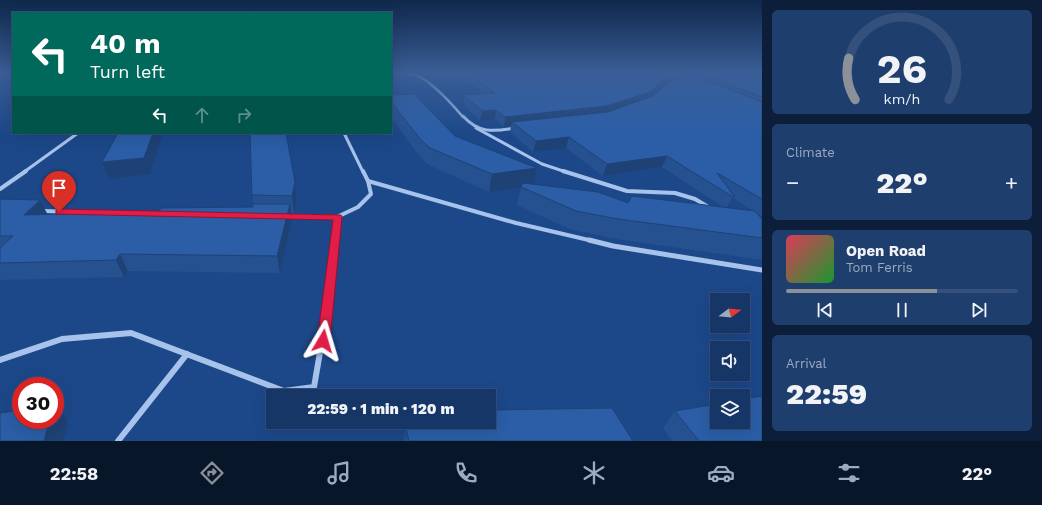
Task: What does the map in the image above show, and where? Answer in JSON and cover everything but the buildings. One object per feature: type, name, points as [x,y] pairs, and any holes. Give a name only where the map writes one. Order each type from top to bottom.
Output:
[{"type":"street","points":[[439,94],[472,126],[497,141],[542,164],[627,191],[674,193],[695,199],[715,210]]},
{"type":"street","points":[[472,126],[488,130],[517,128]]},
{"type":"street","points":[[0,190],[77,134]]},
{"type":"street","points":[[282,216],[337,217],[358,207],[371,194],[368,181],[344,134]]},
{"type":"street","points":[[368,181],[516,223],[613,246],[762,270]]},
{"type":"street","points":[[39,211],[124,213]]},
{"type":"street","points":[[0,360],[62,339],[131,332],[284,391],[314,388],[323,341],[337,217]]},
{"type":"street","points":[[118,441],[187,354]]},
{"type":"route","points":[[59,212],[337,217],[323,341]]}]
